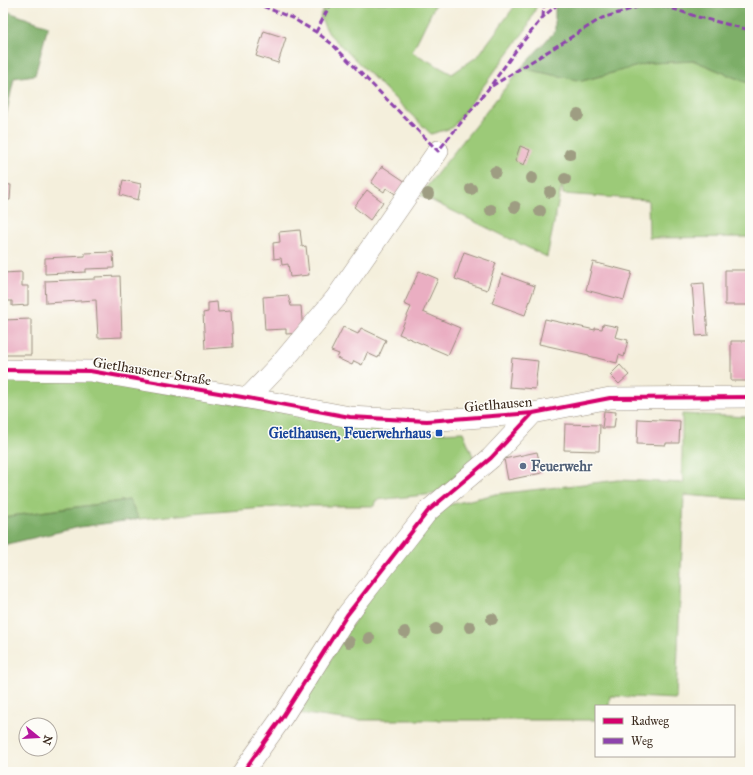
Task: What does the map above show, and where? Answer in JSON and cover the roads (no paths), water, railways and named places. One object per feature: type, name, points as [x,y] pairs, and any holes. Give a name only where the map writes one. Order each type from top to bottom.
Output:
[{"type":"street","points":[[248,398],[284,360],[337,296],[438,151]]},
{"type":"street","name":"Gietlhausener Straße","points":[[3,370],[90,371],[248,398]]},
{"type":"street","name":"Gietlhausen","points":[[248,398],[350,417],[427,421],[533,413],[610,398],[750,397]]},
{"type":"street","points":[[243,772],[283,716],[347,615],[428,511],[491,458],[533,413]]},
{"type":"place","name":"Gietlhausen, Feuerwehrhaus","points":[[439,433]]},
{"type":"place","name":"Feuerwehr","points":[[523,466]]}]
